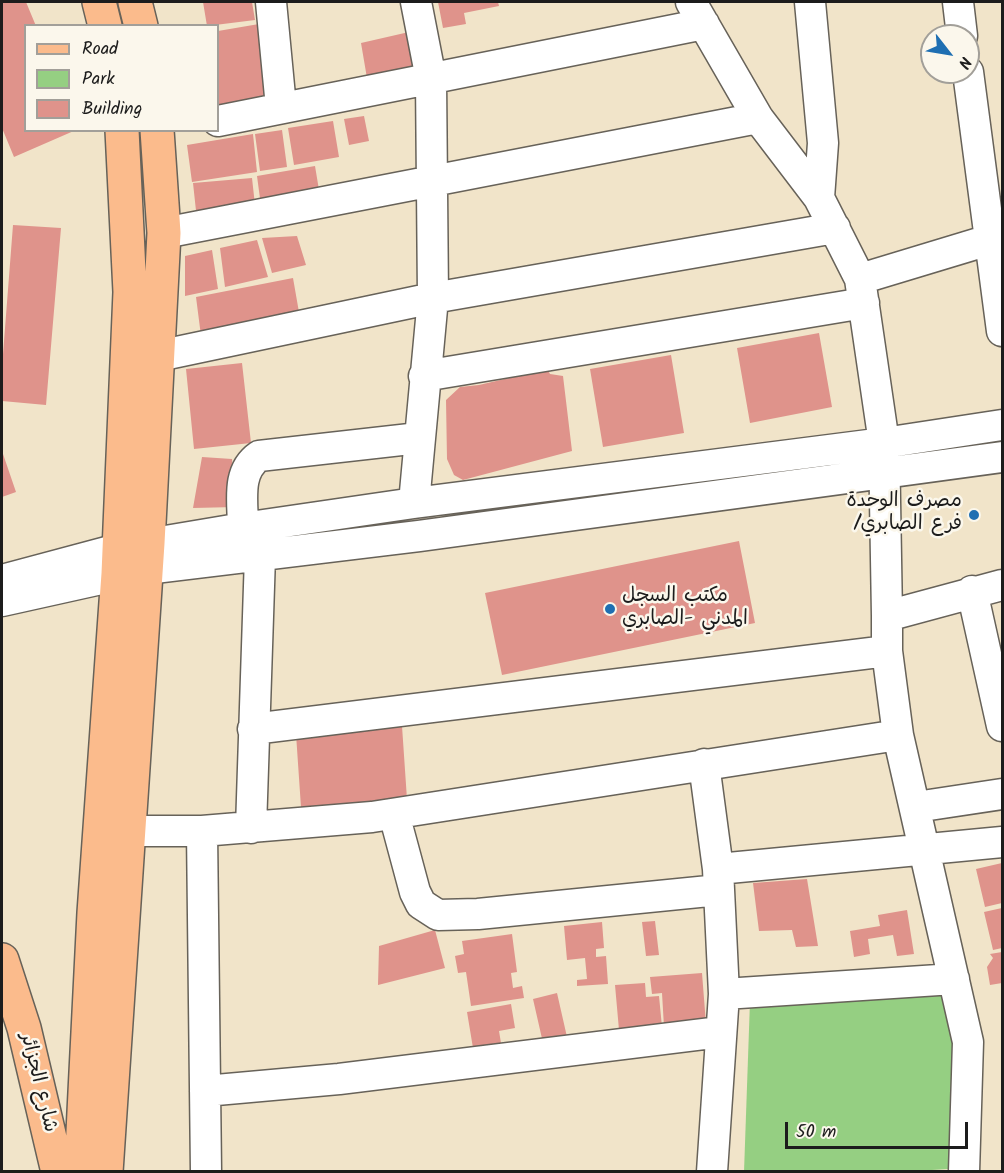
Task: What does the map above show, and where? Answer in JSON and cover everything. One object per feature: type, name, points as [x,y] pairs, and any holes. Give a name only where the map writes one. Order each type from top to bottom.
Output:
[{"type":"main road","points":[[99,2],[104,24]]},
{"type":"main road","points":[[135,2],[140,24]]},
{"type":"main road","points":[[106,1172],[128,831],[133,559],[130,292],[122,132]]},
{"type":"main road","points":[[81,1172],[94,913],[158,356],[164,233],[162,132]]},
{"type":"main road","name":"شارع الجزائر","points":[[2,960],[24,1028],[58,1172]]},
{"type":"main road","name":"شارع الجزائر","points":[[2,1017],[22,1097],[36,1172]]},
{"type":"street","points":[[271,2],[281,106]]},
{"type":"street","points":[[414,503],[418,438],[433,298],[431,79],[416,2]]},
{"type":"street","points":[[810,2],[823,143],[819,198]]},
{"type":"street","points":[[958,2],[961,24]]},
{"type":"street","points":[[219,121],[281,106],[431,79],[698,13],[758,118],[819,198],[835,228],[862,291],[884,457],[886,651],[898,735],[968,1042],[964,1172]]},
{"type":"street","points":[[970,84],[997,238],[1002,331]]},
{"type":"street","points":[[164,233],[758,118]]},
{"type":"street","points":[[158,356],[433,298],[835,228]]},
{"type":"street","points":[[424,376],[862,291],[997,238]]},
{"type":"street","points":[[2,580],[133,559],[260,556],[884,457],[1002,425]]},
{"type":"street","points":[[243,528],[244,473],[250,462],[259,456],[418,438]]},
{"type":"street","points":[[2,602],[133,559],[243,528],[414,503],[884,457],[1002,457]]},
{"type":"street","points":[[251,828],[260,556]]},
{"type":"street","points":[[887,616],[972,591],[1002,585]]},
{"type":"street","points":[[972,591],[1002,726]]},
{"type":"street","points":[[253,729],[886,651]]},
{"type":"street","points":[[128,831],[202,831],[251,828],[394,814],[898,735]]},
{"type":"street","points":[[704,764],[718,879],[724,994],[712,1172]]},
{"type":"street","points":[[916,807],[1002,794]]},
{"type":"street","points":[[394,814],[415,892],[421,904],[438,915],[478,914],[718,879],[1002,842]]},
{"type":"street","points":[[202,831],[206,1172]]},
{"type":"street","points":[[724,994],[954,979]]},
{"type":"street","points":[[205,1092],[339,1079],[720,1032]]},
{"type":"green space","points":[[948,988],[956,1048],[948,1169],[900,1172],[744,1172],[750,1001]]},
{"type":"building","points":[[2,2],[26,2],[35,24],[24,24],[24,132],[71,132],[14,157],[2,128]]},
{"type":"building","points":[[203,2],[252,2],[255,20],[207,24]]},
{"type":"building","points":[[438,2],[498,2],[499,6],[464,13],[466,24],[443,28]]},
{"type":"building","points":[[259,24],[273,103],[219,113],[219,31]]},
{"type":"building","points":[[409,32],[417,71],[368,84],[361,43]]},
{"type":"building","points":[[364,116],[369,141],[349,145],[344,119]]},
{"type":"building","points":[[333,121],[339,157],[294,165],[288,128]]},
{"type":"building","points":[[282,130],[287,167],[260,171],[255,134]]},
{"type":"building","points":[[253,134],[257,172],[192,182],[187,145]]},
{"type":"building","points":[[315,166],[320,196],[261,206],[257,176]]},
{"type":"building","points":[[252,178],[256,214],[197,220],[193,183]]},
{"type":"building","points":[[13,225],[61,228],[46,405],[2,401],[2,367]]},
{"type":"building","points":[[297,236],[306,265],[272,273],[262,238]]},
{"type":"building","points":[[257,240],[268,277],[225,287],[220,248]]},
{"type":"building","points":[[212,250],[218,289],[185,296],[185,256]]},
{"type":"building","points":[[293,278],[300,318],[201,336],[196,297]]},
{"type":"building","points":[[819,333],[832,407],[750,423],[737,348]]},
{"type":"building","points":[[671,355],[684,433],[603,447],[590,369]]},
{"type":"building","points":[[242,363],[251,443],[194,449],[186,369]]},
{"type":"building","points":[[545,365],[550,374],[563,376],[572,451],[463,480],[454,475],[447,459],[446,400],[460,387],[479,385],[539,371]]},
{"type":"building","points":[[2,451],[16,492],[2,497]]},
{"type":"building","points":[[202,457],[232,459],[235,507],[193,508]]},
{"type":"building","points":[[739,541],[755,623],[502,675],[485,593]]},
{"type":"building","points":[[402,726],[408,814],[302,822],[296,734]]},
{"type":"building","points":[[1002,863],[1002,903],[985,907],[976,869]]},
{"type":"building","points":[[807,879],[818,946],[796,947],[792,930],[759,931],[753,883]]},
{"type":"building","points":[[1002,908],[1002,948],[993,950],[984,912]]},
{"type":"building","points":[[907,910],[914,954],[897,956],[893,935],[868,939],[870,954],[854,957],[850,931],[880,926],[878,915]]},
{"type":"building","points":[[655,921],[659,955],[646,956],[642,922]]},
{"type":"building","points":[[602,922],[604,948],[596,949],[596,957],[606,956],[608,984],[577,986],[577,980],[587,979],[585,958],[567,960],[564,926]]},
{"type":"building","points":[[435,930],[445,968],[378,985],[379,946]]},
{"type":"building","points":[[512,934],[517,972],[511,973],[513,988],[522,986],[524,998],[471,1006],[466,972],[458,973],[455,956],[464,954],[462,941]]},
{"type":"building","points":[[1002,952],[1002,983],[990,985],[987,967],[993,958],[990,954]]},
{"type":"building","points":[[702,973],[706,1024],[664,1027],[662,993],[652,994],[650,977]]},
{"type":"building","points":[[645,983],[646,997],[659,996],[662,1027],[619,1030],[615,985]]},
{"type":"building","points":[[557,993],[567,1037],[543,1043],[533,999]]},
{"type":"building","points":[[511,1004],[515,1028],[499,1031],[502,1049],[474,1054],[467,1012]]},
{"type":"place","name":"مصرف الوحدة /فرع الصابري","points":[[974,515]]},
{"type":"place","name":"مكتب السجل المدني -الصابري","points":[[610,609]]}]
